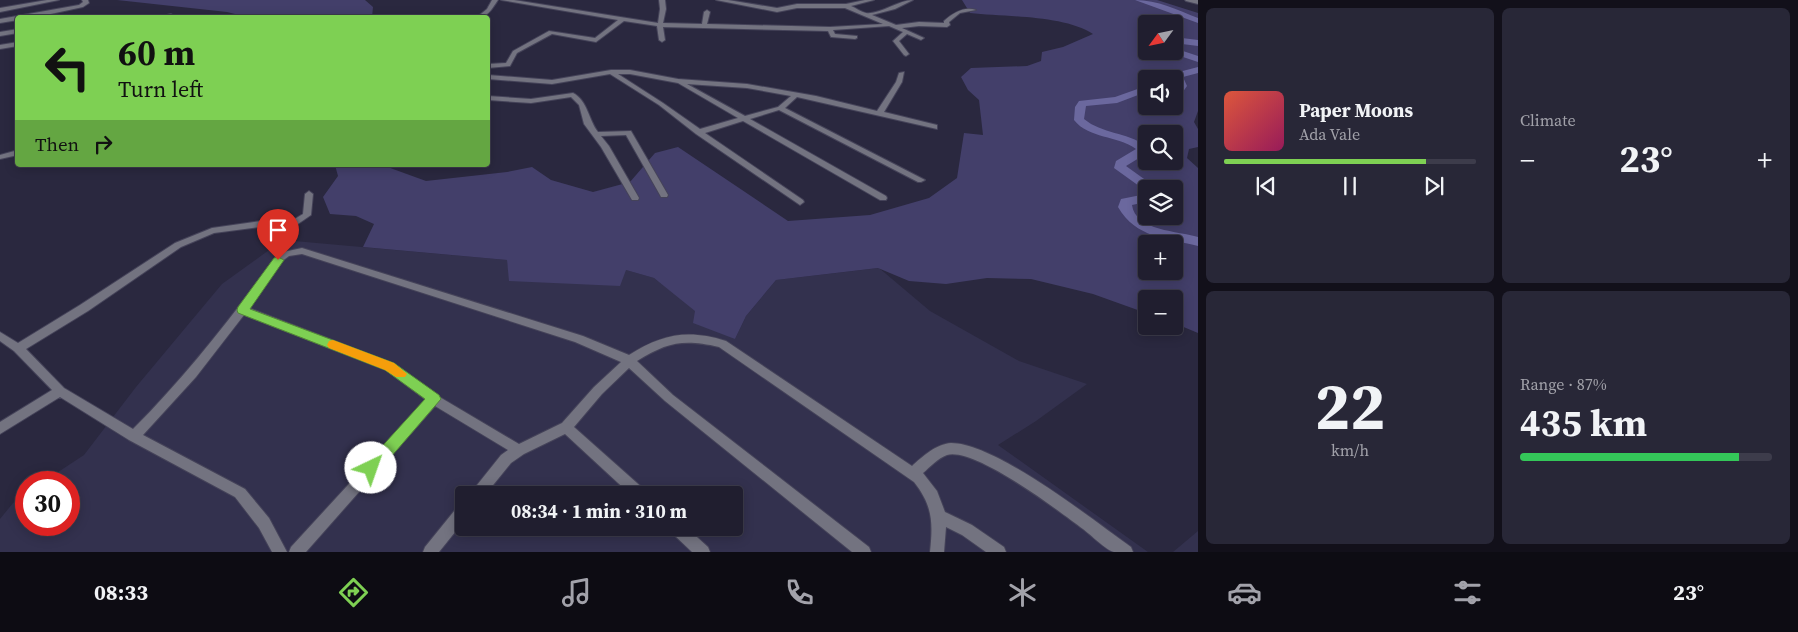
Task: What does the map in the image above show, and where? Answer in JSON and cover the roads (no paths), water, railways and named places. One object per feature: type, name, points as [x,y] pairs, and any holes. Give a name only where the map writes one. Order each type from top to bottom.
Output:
[{"type":"street","points":[[0,10],[56,0]]},
{"type":"street","points":[[34,15],[81,6],[86,3],[86,0]]},
{"type":"street","points":[[482,15],[489,10],[495,0]]},
{"type":"street","points":[[504,0],[526,1],[660,24],[830,29],[888,25]]},
{"type":"street","points":[[662,0],[664,9],[660,24],[662,40]]},
{"type":"street","points":[[718,0],[777,10],[797,6],[846,6],[871,0]]},
{"type":"street","points":[[867,15],[893,8],[910,0]]},
{"type":"street","points":[[1188,0],[1198,2]]},
{"type":"street","points":[[846,6],[905,33],[921,38]]},
{"type":"street","points":[[895,27],[919,24],[947,25],[946,22],[952,15],[973,10]]},
{"type":"street","points":[[704,26],[707,12]]},
{"type":"street","points":[[0,21],[15,19]]},
{"type":"street","points":[[490,66],[508,65],[515,52],[550,32],[596,40],[624,19]]},
{"type":"street","points":[[830,29],[833,36],[855,37]]},
{"type":"street","points":[[0,34],[15,31]]},
{"type":"street","points":[[905,33],[896,41],[906,54]]},
{"type":"street","points":[[0,47],[15,45]]},
{"type":"street","points":[[490,77],[552,82],[610,72],[630,72],[678,81],[735,84],[794,96],[816,98],[934,127]]},
{"type":"street","points":[[610,72],[662,104],[800,202]]},
{"type":"street","points":[[879,114],[900,82],[902,73]]},
{"type":"street","points":[[678,81],[883,198]]},
{"type":"street","points":[[490,98],[531,101],[572,94],[582,104],[588,124],[605,146],[635,198]]},
{"type":"street","points":[[700,132],[780,108],[794,96]]},
{"type":"street","points":[[780,108],[921,180]]},
{"type":"street","points":[[595,134],[628,133],[664,195]]},
{"type":"street","points":[[0,157],[15,153]]},
{"type":"street","points":[[18,348],[84,308],[178,245],[212,231],[261,224],[294,223],[307,215],[310,194]]},
{"type":"street","points":[[134,436],[170,401],[243,310],[278,260],[286,254],[302,251],[579,340],[628,360],[680,408],[864,552]]},
{"type":"street","points":[[243,310],[390,367],[434,399],[519,450]]},
{"type":"street","points":[[484,486],[506,459],[519,450],[566,427],[628,360],[656,345],[684,338],[709,339],[913,473],[931,491],[939,516],[937,552]]},
{"type":"street","points":[[2,340],[18,348],[60,391],[134,436],[240,493],[264,523],[280,552]]},
{"type":"street","points":[[0,429],[60,391]]},
{"type":"street","points":[[296,552],[434,399]]},
{"type":"street","points":[[566,427],[631,486]]},
{"type":"street","points":[[913,473],[932,457],[950,448],[965,450],[992,461],[1021,478],[1126,552]]},
{"type":"street","points":[[939,516],[966,530],[999,552]]},
{"type":"street","points":[[430,552],[455,521]]},
{"type":"street","points":[[686,536],[703,552]]},
{"type":"waterway","points":[[1139,0],[1164,7],[1198,21]]},
{"type":"waterway","points":[[1183,41],[1198,43]]},
{"type":"waterway","points":[[1183,54],[1198,59]]},
{"type":"waterway","points":[[1183,74],[1198,70]]},
{"type":"waterway","points":[[1138,92],[1117,100],[1083,103],[1080,107],[1079,120],[1093,130],[1127,139],[1142,148],[1140,153],[1120,164],[1120,168],[1138,180]]},
{"type":"waterway","points":[[1138,200],[1126,202],[1125,207],[1138,224]]},
{"type":"waterway","points":[[1140,225],[1157,232],[1198,242]]}]
